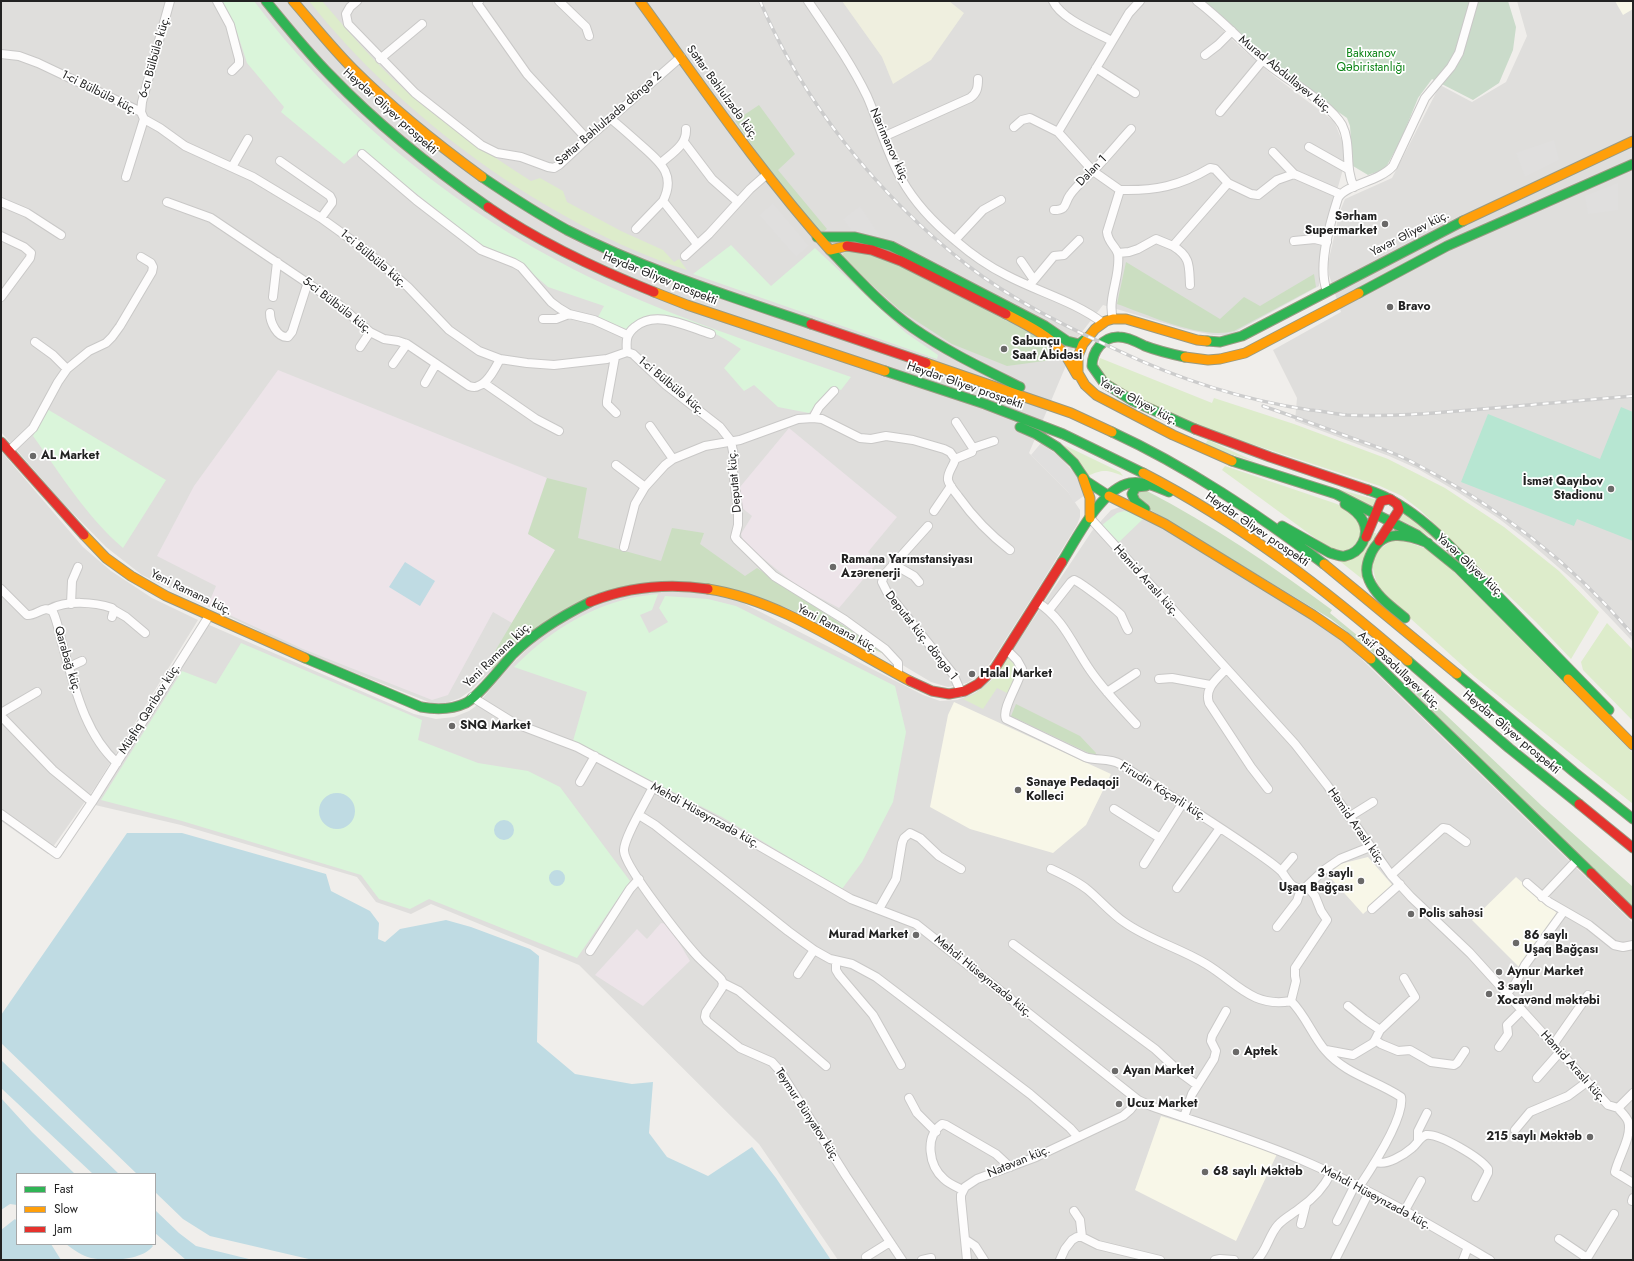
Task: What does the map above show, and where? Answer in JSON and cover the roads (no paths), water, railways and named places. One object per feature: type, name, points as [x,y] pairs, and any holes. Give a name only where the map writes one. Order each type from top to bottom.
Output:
[{"type":"main road","name":"Heydər Əliyev prospekti","points":[[266,1],[305,48],[340,85],[405,144],[475,197],[515,223],[584,261],[641,287],[757,329],[985,404],[1070,437],[1120,461],[1208,509],[1277,556],[1329,595],[1509,748],[1631,846]]},
{"type":"main road","name":"Heydər Əliyev prospekti","points":[[293,1],[321,35],[355,71],[418,127],[487,180],[565,228],[649,268],[686,282],[1071,413],[1157,454],[1227,495],[1277,529],[1338,574],[1498,709],[1633,819]]},
{"type":"main road","name":"Səttar Bəhlulzadə küç.","points":[[640,1],[784,198],[817,237],[869,289],[912,327],[950,352],[1071,413]]},
{"type":"main road","name":"Yavər Əliyev küç.","points":[[1633,141],[1439,232],[1253,331],[1220,342],[1197,340],[1126,319],[1113,319],[1103,323],[1088,337],[1078,356],[1077,367],[1081,380],[1089,390],[1096,395],[1173,435],[1218,455],[1295,482],[1336,494],[1428,542],[1458,568],[1633,745]]},
{"type":"main road","points":[[1115,337],[1125,338],[1160,351],[1190,358],[1207,360],[1232,358],[1246,353],[1447,246],[1633,164]]},
{"type":"main road","points":[[817,237],[855,237],[879,242],[922,262],[1015,310],[1071,343],[1079,344],[1088,337]]},
{"type":"main road","points":[[830,250],[839,246],[849,246],[875,251],[952,287],[1026,326],[1056,345],[1065,354],[1081,380]]},
{"type":"main road","name":"Yavər Əliyev küç.","points":[[1126,319],[1131,322],[1135,328],[1133,333],[1127,336],[1115,337],[1106,340],[1095,353],[1092,365],[1095,375],[1103,384],[1115,392],[1176,421],[1246,450],[1393,499],[1414,513],[1452,549],[1633,735]]},
{"type":"main road","points":[[1160,351],[1142,343],[1138,339],[1138,336],[1142,328],[1163,330]]},
{"type":"main road","points":[[913,380],[1036,434],[1062,452],[1074,463],[1087,487],[1092,501],[1090,518]]},
{"type":"main road","points":[[1173,435],[1198,444],[1202,442],[1203,438],[1199,432],[1176,421]]},
{"type":"main road","name":"Yeni Ramana küç.","points":[[1,442],[66,516],[106,558],[143,583],[209,616],[339,673],[421,707],[438,710],[451,709],[462,705],[528,642],[558,619],[576,608],[617,592],[646,586],[666,584],[706,588],[743,598],[798,620],[898,674],[932,690],[950,694],[961,692],[976,686],[986,678],[1007,650],[1090,518],[1109,496],[1125,485],[1136,482],[1153,486],[1208,509]]},
{"type":"main road","name":"Asif Əsədullayev küç.","points":[[1081,475],[1090,484],[1109,496],[1165,524],[1313,614],[1345,637],[1372,661],[1633,914]]},
{"type":"main road","points":[[1295,482],[1337,500],[1356,511],[1365,523],[1366,537]]},
{"type":"main road","points":[[1153,486],[1136,487],[1132,494],[1135,501],[1140,506],[1165,524]]},
{"type":"main road","points":[[1227,495],[1311,543],[1337,555],[1344,556],[1355,552],[1366,537],[1374,513],[1382,499],[1393,499],[1397,502],[1399,508],[1392,522],[1371,551],[1367,568],[1369,581],[1373,587],[1498,709]]},
{"type":"main road","points":[[1376,544],[1384,538],[1396,535],[1407,535],[1428,542]]},
{"type":"street","name":"6-cı Bülbülə küç.","points":[[126,177],[142,116],[143,95],[170,1]]},
{"type":"street","points":[[217,1],[230,25],[239,59],[239,64],[232,72]]},
{"type":"street","name":"Səttar Bəhlulzadə döngə 2","points":[[358,1],[347,4],[346,14],[348,24],[380,59],[415,93],[490,151],[521,157],[548,167],[554,168],[559,165],[681,57]]},
{"type":"street","points":[[559,1],[586,27],[589,36]]},
{"type":"street","name":"Nərimanov küç.","points":[[808,1],[840,48],[867,96],[898,172],[907,188],[934,221],[955,240],[992,267],[1031,283],[1082,309],[1103,323]]},
{"type":"street","points":[[1053,1],[1055,6],[1068,18],[1112,41]]},
{"type":"street","points":[[1058,132],[1128,13],[1140,1]]},
{"type":"street","name":"Murad Abdullayev küç.","points":[[1197,1],[1211,11],[1263,60],[1334,115],[1341,124],[1346,135],[1348,169],[1354,187]]},
{"type":"street","points":[[1327,291],[1322,271],[1327,242],[1340,194],[1384,174],[1393,166],[1425,98],[1451,67],[1459,53],[1474,1]]},
{"type":"street","points":[[477,2],[527,74],[587,139]]},
{"type":"street","points":[[380,59],[422,24]]},
{"type":"street","points":[[1205,55],[1232,31]]},
{"type":"street","name":"1-ci Bülbülə küç.","points":[[1,54],[19,56],[38,63],[142,116],[185,146],[263,183],[321,218],[364,249],[385,267],[454,335],[479,352],[500,358],[528,363],[554,365],[593,361],[615,357],[627,352],[633,354],[666,385],[720,427],[731,441]]},
{"type":"street","points":[[1220,112],[1263,60]]},
{"type":"street","points":[[1096,68],[1135,93]]},
{"type":"street","points":[[883,137],[970,98],[975,94],[978,88],[978,79]]},
{"type":"street","points":[[1014,127],[1022,120],[1030,118],[1058,132],[1094,170],[1120,190],[1133,191],[1183,183],[1210,168],[1215,169],[1228,183],[1251,194],[1258,194],[1277,180],[1294,174]]},
{"type":"street","points":[[611,119],[661,163],[668,178],[668,191],[663,201],[636,229]]},
{"type":"street","name":"Dalan 1","points":[[1054,210],[1061,210],[1064,208],[1073,191],[1094,170],[1131,128]]},
{"type":"street","points":[[661,163],[684,142],[686,137],[686,129]]},
{"type":"street","points":[[232,167],[248,139]]},
{"type":"street","points":[[684,142],[712,179],[738,202]]},
{"type":"street","points":[[1309,147],[1348,169]]},
{"type":"street","points":[[1273,152],[1294,174],[1340,194]]},
{"type":"street","points":[[362,154],[477,246],[521,267],[551,302],[569,314],[594,320],[627,335]]},
{"type":"street","points":[[280,161],[330,196],[332,203],[321,218]]},
{"type":"street","points":[[685,256],[710,234],[750,189],[766,175]]},
{"type":"street","points":[[1173,246],[1228,183]]},
{"type":"street","points":[[1113,319],[1111,303],[1117,274],[1118,253],[1108,239],[1107,232],[1120,190]]},
{"type":"street","points":[[955,240],[983,210],[1001,200]]},
{"type":"street","points":[[663,201],[697,244]]},
{"type":"street","points":[[1,202],[27,213],[61,235]]},
{"type":"street","name":"5-ci Bülbülə küç.","points":[[167,202],[211,218],[308,282],[346,310],[370,332],[384,339],[407,344],[469,386],[479,386],[484,383]]},
{"type":"street","points":[[1,236],[24,247],[31,253],[30,258],[1,297]]},
{"type":"street","points":[[1118,253],[1138,249],[1156,239],[1173,246],[1181,251],[1187,258],[1189,264],[1190,285]]},
{"type":"street","points":[[1021,261],[1031,283],[1054,256],[1064,255],[1079,240]]},
{"type":"street","points":[[1294,241],[1315,240],[1327,242]]},
{"type":"street","points":[[9,451],[33,428],[58,382],[67,369],[89,351],[106,343],[120,326],[152,272],[153,267],[151,263],[140,257]]},
{"type":"street","points":[[273,297],[277,262]]},
{"type":"street","points":[[270,313],[272,324],[282,335],[288,337],[292,332],[308,282]]},
{"type":"street","points":[[543,319],[556,319],[569,314]]},
{"type":"street","points":[[627,352],[627,335],[641,322],[650,319],[665,319],[711,334]]},
{"type":"street","points":[[360,347],[370,332]]},
{"type":"street","points":[[35,342],[53,355],[67,369]]},
{"type":"street","points":[[393,364],[407,344]]},
{"type":"street","points":[[615,357],[607,404],[616,413]]},
{"type":"street","points":[[500,358],[496,368],[484,383],[536,419],[559,431]]},
{"type":"street","points":[[425,383],[436,364]]},
{"type":"street","points":[[813,418],[819,407],[834,391]]},
{"type":"street","name":"Deputat küç.","points":[[898,674],[898,663],[885,649],[845,620],[774,576],[737,540],[735,537],[738,525],[738,509],[733,471],[734,457],[731,441],[752,436],[798,419],[813,418],[822,420],[860,438],[896,437],[934,446],[950,452],[955,459]]},
{"type":"street","points":[[956,422],[974,448]]},
{"type":"street","points":[[650,426],[673,459]]},
{"type":"street","points":[[624,547],[635,504],[645,487],[673,459],[705,446],[731,441]]},
{"type":"street","points":[[994,441],[974,448],[972,452],[955,459],[948,480],[969,512],[981,525],[1010,550]]},
{"type":"street","points":[[616,465],[645,487]]},
{"type":"street","points":[[934,511],[951,486]]},
{"type":"street","name":"Həmid Araslı küç.","points":[[1090,518],[1299,749],[1327,785],[1391,875],[1470,953],[1559,1053],[1608,1105],[1618,1108],[1633,1093]]},
{"type":"street","name":"Deputat küç. döngə 1","points":[[928,526],[893,564],[882,579],[883,586],[953,674],[961,692]]},
{"type":"street","points":[[893,564],[914,576],[919,582]]},
{"type":"street","points":[[71,604],[72,582],[78,567]]},
{"type":"street","points":[[1049,610],[1071,582],[1074,580],[1079,581],[1115,609],[1128,630]]},
{"type":"street","points":[[1,589],[27,615],[32,615],[44,609],[50,610],[62,604],[83,603],[108,606],[113,613],[126,617],[145,633]]},
{"type":"street","points":[[1037,602],[1049,610],[1061,623],[1090,670],[1107,692],[1136,724]]},
{"type":"street","name":"Qarabağ küç.","points":[[50,610],[55,616],[69,667],[80,702],[88,721],[98,741],[117,763]]},
{"type":"street","name":"Müşfiq Qəribov küç.","points":[[1,814],[57,854],[117,763],[209,616]]},
{"type":"street","name":"Firudin Köçərli küç.","points":[[1007,650],[1017,660],[1022,669],[1020,678],[1005,711],[1006,719],[1094,760],[1116,762],[1220,828],[1281,871],[1292,886],[1304,887]]},
{"type":"street","points":[[69,667],[82,661]]},
{"type":"street","points":[[1226,669],[1210,685],[1207,699],[1251,768],[1268,789]]},
{"type":"street","points":[[1107,692],[1136,673]]},
{"type":"street","points":[[1159,679],[1172,678],[1210,685]]},
{"type":"street","points":[[37,692],[1,714],[53,770],[92,802]]},
{"type":"street","name":"Mehdi Hüseynzadə küç.","points":[[472,697],[514,723],[564,741],[595,756],[729,828],[845,896],[907,920],[925,930],[1118,1086],[1138,1100],[1151,1106],[1261,1143],[1331,1173],[1369,1192],[1490,1260]]},
{"type":"street","points":[[580,782],[595,756]]},
{"type":"street","points":[[653,788],[627,839],[624,852],[627,860],[639,879],[692,950],[721,979],[723,983],[739,991],[826,1066]]},
{"type":"street","points":[[1349,817],[1373,802]]},
{"type":"street","points":[[1144,864],[1182,804]]},
{"type":"street","points":[[1114,809],[1160,838]]},
{"type":"street","points":[[639,815],[655,825],[814,950],[830,959],[858,967],[876,977],[1030,1094],[1070,1128],[1078,1137]]},
{"type":"street","points":[[1177,888],[1220,828]]},
{"type":"street","points":[[1391,875],[1443,828],[1448,829],[1466,842]]},
{"type":"street","points":[[879,909],[896,878],[902,843],[904,838],[910,833],[920,838],[939,856],[961,869]]},
{"type":"street","points":[[1277,927],[1297,901],[1304,887],[1340,859],[1370,847]]},
{"type":"street","points":[[1281,871],[1293,857]]},
{"type":"street","points":[[1542,897],[1577,860]]},
{"type":"street","points":[[1051,869],[1077,881],[1124,922],[1145,935],[1204,963],[1250,995],[1266,1002],[1275,1003],[1291,1001]]},
{"type":"street","points":[[590,951],[630,889],[639,879]]},
{"type":"street","points":[[1527,883],[1542,897],[1589,926],[1614,945],[1623,947],[1633,944]]},
{"type":"street","points":[[1372,909],[1400,884]]},
{"type":"street","points":[[1291,1001],[1296,981],[1294,971],[1295,968],[1327,920],[1320,911],[1315,896],[1304,887]]},
{"type":"street","points":[[1507,993],[1515,984],[1525,965],[1564,911]]},
{"type":"street","points":[[1013,944],[1155,1049],[1182,1074],[1197,1085]]},
{"type":"street","points":[[798,974],[814,950]]},
{"type":"street","points":[[836,961],[836,970],[839,975],[876,1019],[901,1065]]},
{"type":"street","points":[[1325,1050],[1344,1055],[1353,1055],[1372,1043],[1380,1030],[1416,996],[1404,978]]},
{"type":"street","name":"Teymur Bünyatov küç.","points":[[723,983],[720,992],[706,1012],[705,1016],[707,1021],[740,1048],[748,1053],[772,1062],[780,1071],[846,1176],[902,1260]]},
{"type":"street","points":[[1553,1045],[1588,995]]},
{"type":"street","points":[[1291,1001],[1300,1010],[1325,1050],[1352,1072],[1401,1097],[1402,1108],[1376,1162],[1357,1186],[1337,1220]]},
{"type":"street","points":[[1348,1006],[1380,1030]]},
{"type":"street","points":[[1499,1047],[1508,1034],[1507,1025],[1522,1010]]},
{"type":"street","points":[[1184,1117],[1197,1085],[1214,1059],[1216,1051],[1211,1041],[1212,1036],[1226,1011]]},
{"type":"street","points":[[1375,1040],[1398,1051],[1410,1050],[1431,1062],[1454,1065],[1457,1064],[1465,1051]]},
{"type":"street","points":[[1537,1078],[1559,1053]]},
{"type":"street","points":[[1515,1130],[1530,1112],[1568,1096],[1587,1082]]},
{"type":"street","points":[[909,1098],[917,1112],[936,1132]]},
{"type":"street","name":"Natəvan küç.","points":[[963,1190],[977,1179],[1036,1157],[1123,1116],[1138,1100]]},
{"type":"street","points":[[1618,1108],[1628,1121],[1629,1128],[1615,1172],[1633,1183]]},
{"type":"street","points":[[1418,1141],[1418,1131],[1427,1113]]},
{"type":"street","points":[[968,1260],[961,1199],[963,1190],[944,1179],[932,1161],[930,1144],[940,1126],[946,1125],[996,1154],[1010,1166]]},
{"type":"street","points":[[1376,1162],[1384,1163],[1413,1147],[1422,1137],[1431,1135],[1450,1142],[1486,1166],[1488,1173],[1476,1197]]},
{"type":"street","points":[[1262,1259],[1276,1226],[1282,1220],[1306,1204],[1322,1188],[1331,1173]]},
{"type":"street","points":[[1404,1212],[1421,1181]]},
{"type":"street","points":[[1335,1260],[1369,1192]]},
{"type":"street","points":[[1301,1224],[1306,1204]]},
{"type":"street","points":[[1074,1211],[1080,1220],[1082,1237]]},
{"type":"street","points":[[1559,1239],[1587,1259],[1614,1214]]},
{"type":"street","points":[[1060,1260],[1065,1249],[1072,1240],[1077,1237],[1082,1237],[1098,1245],[1160,1260]]},
{"type":"street","points":[[966,1240],[975,1246],[984,1260]]},
{"type":"street","points":[[866,1257],[890,1242]]},
{"type":"street","points":[[1463,1260],[1468,1247]]},
{"type":"street","points":[[922,1260],[931,1258]]},
{"type":"street","points":[[1216,1260],[1234,1260]]},
{"type":"water","points":[[405,562],[435,581],[420,606],[389,587]]},
{"type":"water","points":[[341,793],[350,798],[354,804],[354,818],[350,824],[341,829],[333,829],[324,824],[320,818],[319,807],[324,798],[330,794]]},
{"type":"water","points":[[504,820],[511,823],[514,830],[511,837],[504,840],[497,837],[494,830],[497,823]]},
{"type":"water","points":[[127,833],[182,833],[326,874],[331,891],[370,911],[379,923],[378,939],[385,942],[400,929],[446,920],[471,927],[530,949],[539,956],[537,1042],[575,1074],[632,1084],[653,1082],[649,1133],[667,1157],[708,1176],[752,1147],[776,1178],[831,1260],[313,1260],[210,1236],[183,1219],[156,1193],[156,1173],[136,1173],[1,1043],[1,1015]]},
{"type":"water","points":[[554,870],[560,870],[565,875],[563,884],[560,886],[554,886],[549,881],[549,875]]},
{"type":"water","points":[[1,1060],[118,1173],[92,1173],[1,1088]]},
{"type":"water","points":[[1,1098],[32,1132],[74,1173],[16,1173],[16,1205],[10,1204],[1,1210]]},
{"type":"water","points":[[156,1211],[179,1233],[196,1246],[253,1260],[186,1260],[156,1234]]},
{"type":"water","points":[[15,1219],[16,1245],[52,1245],[61,1260],[1,1260],[1,1230]]},
{"type":"water","points":[[68,1245],[153,1246],[141,1255],[124,1259],[106,1260],[91,1258]]},
{"type":"railway","points":[[760,1],[798,76],[821,111],[847,146],[904,209],[935,238],[984,278],[1039,312],[1097,341],[1163,370],[1211,387],[1285,406],[1347,415],[1398,415],[1431,413],[1633,396]]},
{"type":"railway","points":[[1263,406],[1395,454],[1472,496],[1502,516],[1558,560],[1584,583],[1633,635]]},
{"type":"place","name":"Sərham Supermarket","points":[[1385,224]]},
{"type":"place","name":"Bravo","points":[[1390,307]]},
{"type":"place","name":"Sabunçu Saat Abidəsi","points":[[1004,349]]},
{"type":"place","name":"AL Market","points":[[33,456]]},
{"type":"place","name":"İsmət Qayıbov Stadionu","points":[[1611,489]]},
{"type":"place","name":"Ramana Yarımstansiyası Azərenerji","points":[[833,567]]},
{"type":"place","name":"Halal Market","points":[[972,674]]},
{"type":"place","name":"SNQ Market","points":[[452,726]]},
{"type":"place","name":"Sənaye Pedaqoji Kolleci","points":[[1018,790]]},
{"type":"place","name":"3 saylı Uşaq Bağçası","points":[[1361,881]]},
{"type":"place","name":"Polis sahəsi","points":[[1411,914]]},
{"type":"place","name":"Murad Market","points":[[916,935]]},
{"type":"place","name":"86 saylı Uşaq Bağçası","points":[[1516,943]]},
{"type":"place","name":"Aynur Market","points":[[1499,972]]},
{"type":"place","name":"3 saylı Xocavənd məktəbi","points":[[1489,994]]},
{"type":"place","name":"Aptek","points":[[1236,1052]]},
{"type":"place","name":"Ayan Market","points":[[1115,1071]]},
{"type":"place","name":"Ucuz Market","points":[[1119,1104]]},
{"type":"place","name":"215 saylı Məktəb","points":[[1590,1137]]},
{"type":"place","name":"68 saylı Məktəb","points":[[1205,1172]]},
{"type":"park label","name":"Bakıxanov Qəbiristanlığı","points":[[1371,61]]}]
